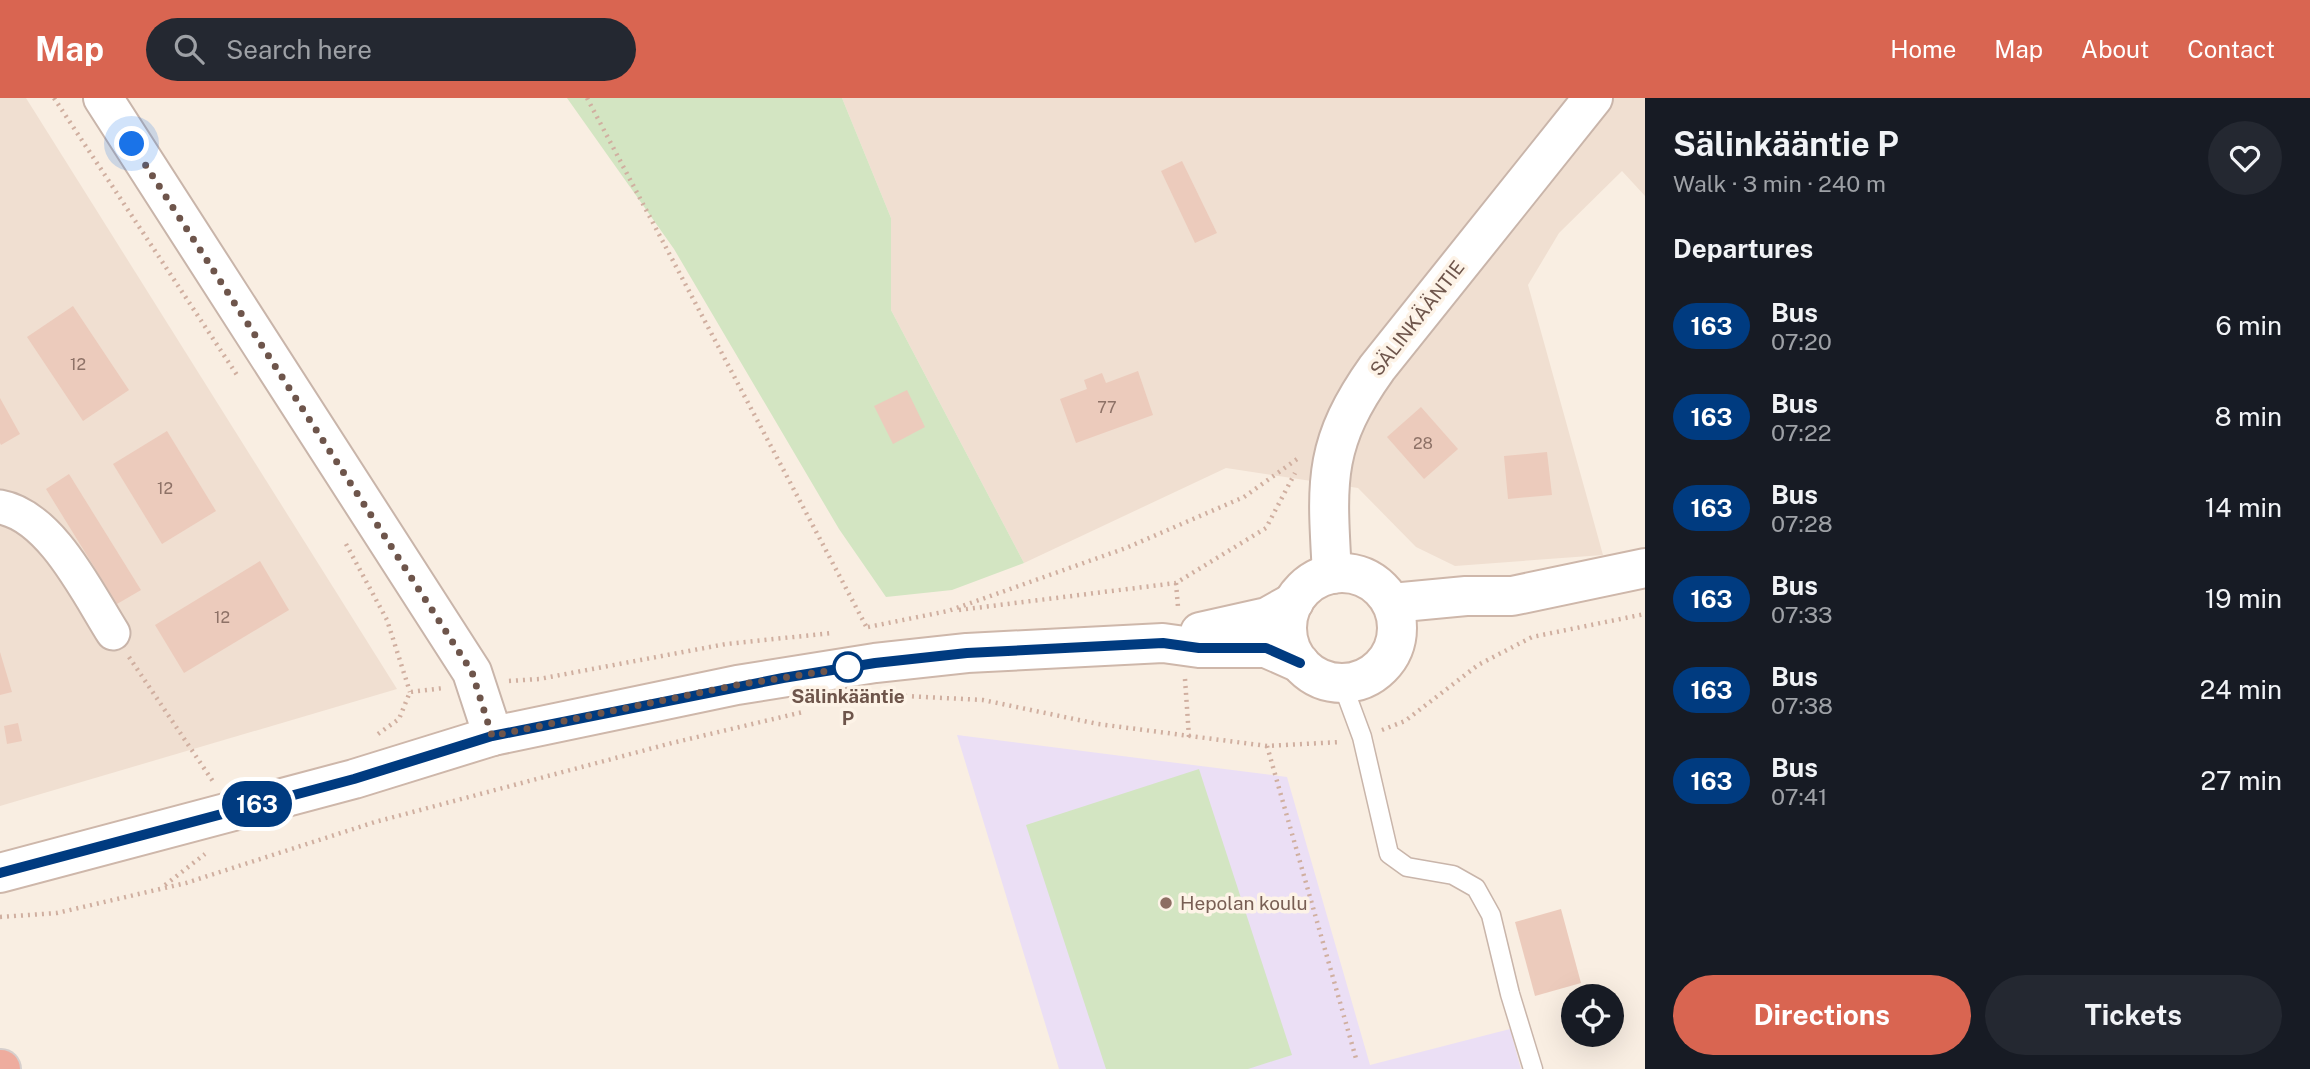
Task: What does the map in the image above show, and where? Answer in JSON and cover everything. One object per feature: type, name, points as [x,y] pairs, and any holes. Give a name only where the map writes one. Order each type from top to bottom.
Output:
[{"type":"main road","points":[[103,98],[472,672],[492,736]]},
{"type":"main road","name":"SÄLINKÄÄNTIE","points":[[1332,574],[1328,490],[1336,442],[1350,406],[1593,98]]},
{"type":"main road","points":[[1394,621],[1471,616],[1512,596],[1645,568]]},
{"type":"main road","points":[[0,873],[354,779],[492,736],[737,685],[875,663],[967,653],[1176,645],[1199,648],[1266,648],[1300,663],[1326,681],[1342,683],[1361,680],[1377,671],[1390,657],[1394,621],[1381,589],[1367,579],[1350,573],[1332,574],[1316,579],[1294,602],[1267,617],[1176,645]]},
{"type":"main road","points":[[1294,602],[1287,633],[1300,663]]},
{"type":"street","points":[[0,507],[14,510],[35,524],[57,546],[113,633]]},
{"type":"lane","points":[[1342,683],[1362,737],[1389,854],[1407,867],[1453,874],[1476,888],[1491,915],[1510,994],[1534,1069]]},
{"type":"path","points":[[54,98],[246,389]]},
{"type":"path","points":[[587,98],[867,627],[875,663]]},
{"type":"path","points":[[948,611],[1176,583],[1265,528],[1306,452]]},
{"type":"path","points":[[344,540],[387,620],[410,692]]},
{"type":"path","points":[[1176,583],[1176,645],[1188,737]]},
{"type":"path","points":[[903,696],[983,700],[1098,724],[1267,746],[1332,743],[1362,737],[1405,721],[1478,665],[1532,637],[1645,614]]},
{"type":"path","points":[[113,633],[215,785],[222,813],[220,840],[164,886]]},
{"type":"path","points":[[0,917],[57,913],[186,883],[375,822],[487,795],[672,743],[808,710]]},
{"type":"path","points":[[1267,746],[1357,1062]]},
{"type":"shaded area","points":[[0,98],[26,98],[397,689],[0,806]]},
{"type":"shaded area","points":[[842,98],[1645,98],[1645,196],[1622,171],[1559,233],[1528,285],[1603,555],[1455,566],[1416,547],[1358,488],[1226,468],[1024,563],[891,310],[891,218]]},
{"type":"shaded area","name":"Hepolan koulu","points":[[957,735],[1287,777],[1370,1065],[1510,1029],[1521,1069],[1059,1069]]},
{"type":"green space","points":[[567,98],[842,98],[891,218],[891,310],[1024,563],[952,590],[886,597],[839,529],[674,249]]},
{"type":"green space","points":[[1199,769],[1292,1055],[1248,1069],[1106,1069],[1026,825]]},
{"type":"building","points":[[1182,161],[1217,233],[1195,243],[1161,171]]},
{"type":"building","points":[[73,306],[129,390],[83,421],[27,337]]},
{"type":"building","points":[[1138,371],[1153,415],[1076,443],[1060,399],[1087,389],[1084,380],[1102,373],[1106,383]]},
{"type":"building","points":[[907,390],[925,427],[893,444],[874,406]]},
{"type":"building","points":[[0,398],[20,434],[1,445],[0,443]]},
{"type":"building","points":[[1421,407],[1458,449],[1424,479],[1387,437]]},
{"type":"building","points":[[167,431],[216,511],[162,544],[113,464]]},
{"type":"building","points":[[1547,452],[1552,495],[1508,499],[1504,456]]},
{"type":"building","points":[[69,474],[141,590],[117,604],[46,489]]},
{"type":"building","points":[[260,561],[289,610],[184,673],[155,625]]},
{"type":"building","points":[[0,652],[12,692],[0,695]]},
{"type":"building","points":[[18,723],[22,741],[7,744],[4,726]]},
{"type":"building","points":[[1561,909],[1581,983],[1561,984],[1561,989],[1535,996],[1515,922]]},
{"type":"bus line","name":"163","points":[[0,873],[354,779],[492,736],[737,685],[875,663],[967,653],[1163,643],[1199,648],[1266,648],[1300,663]]},
{"type":"place","name":"Sälinkääntie P","points":[[848,667]]},
{"type":"place","name":"Hepolan koulu","points":[[1166,903]]},
{"type":"route","points":[[132,144],[472,672],[492,736],[737,685],[852,667],[848,667]]}]
